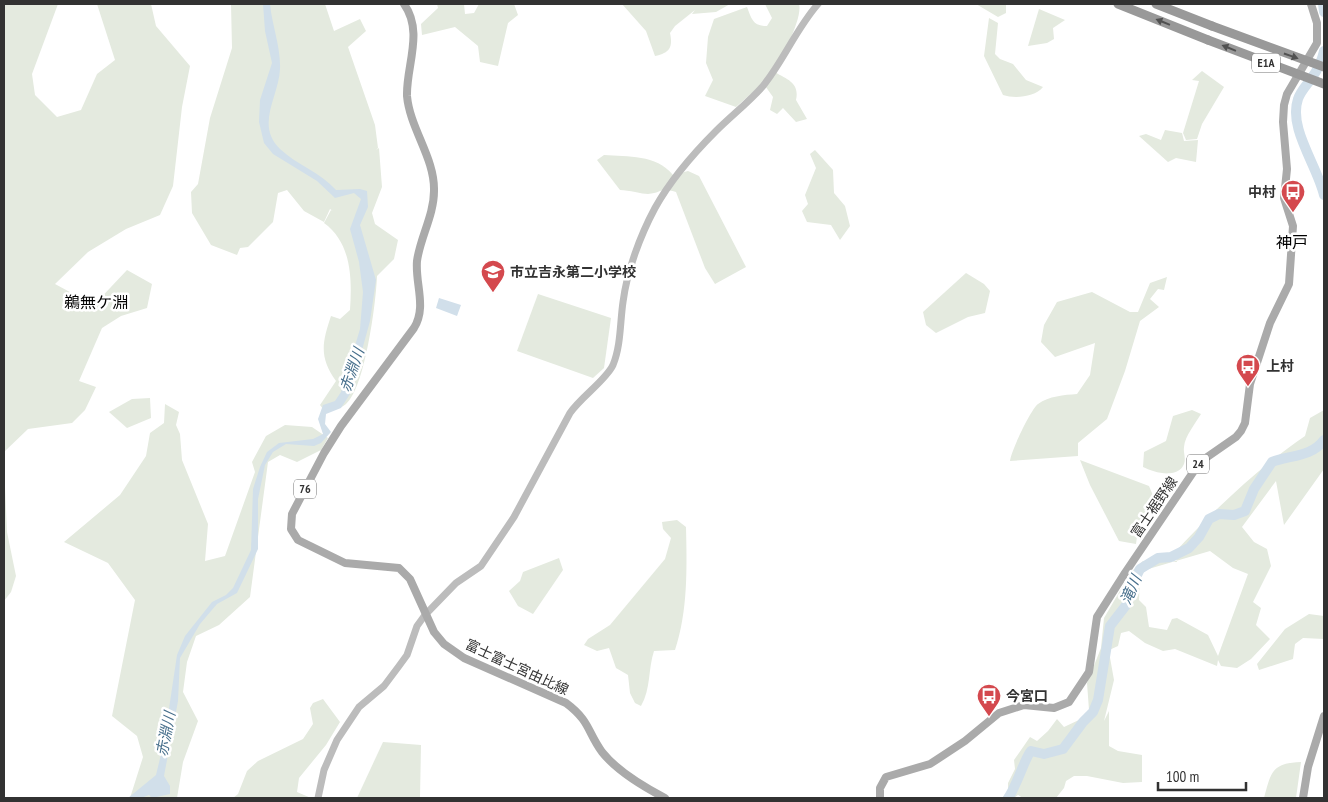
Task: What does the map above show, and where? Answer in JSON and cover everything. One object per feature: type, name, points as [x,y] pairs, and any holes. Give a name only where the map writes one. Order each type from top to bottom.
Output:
[{"type":"highway","name":"E1A","points":[[1118,4],[1324,84]]},
{"type":"highway","name":"E1A","points":[[1156,4],[1324,67]]},
{"type":"main road","name":"富士富士宮由比線","points":[[404,4],[411,15],[414,28],[408,84],[408,109],[431,171],[434,190],[417,262],[420,311],[414,328],[328,446],[292,514],[290,523],[293,534],[298,540],[345,563],[399,568],[410,579],[425,615],[434,632],[444,644],[464,658],[572,708],[588,723],[602,752],[618,768],[665,798]]},
{"type":"main road","name":"富士裾野線","points":[[880,798],[880,788],[886,777],[930,764],[965,741],[999,713],[1018,706],[1054,708],[1069,702],[1089,672],[1097,617],[1120,580],[1200,462],[1242,431],[1245,423],[1250,384],[1270,323],[1289,284],[1293,226],[1284,198],[1287,169],[1283,122],[1284,105],[1287,94],[1317,43],[1318,32],[1311,4]]},
{"type":"main road","points":[[1303,798],[1308,767],[1324,716]]},
{"type":"street","points":[[318,798],[324,770],[337,740],[359,707],[384,686],[400,666],[407,655],[417,626],[425,615],[456,583],[481,566],[514,517],[570,413],[580,399],[608,373],[617,352],[623,300],[634,260],[654,210],[664,192],[715,132],[761,88],[776,69],[794,36],[818,4]]},
{"type":"shaded area","points":[[4,4],[58,4],[32,74],[35,95],[57,117],[81,110],[97,74],[115,60],[97,4],[151,4],[156,26],[190,66],[182,107],[173,186],[160,215],[126,229],[88,252],[55,284],[94,305],[127,270],[152,284],[147,308],[121,316],[102,328],[79,381],[96,387],[85,410],[72,423],[28,429],[4,452]]},
{"type":"shaded area","points":[[231,4],[325,4],[334,31],[360,19],[366,31],[348,47],[375,125],[378,148],[376,150],[379,148],[382,187],[372,213],[375,224],[398,240],[394,259],[377,276],[372,324],[359,381],[353,395],[346,404],[338,408],[323,409],[320,405],[336,381],[327,365],[324,350],[324,342],[331,316],[340,319],[350,310],[350,275],[345,251],[333,231],[324,223],[331,210],[333,211],[330,209],[324,222],[304,211],[287,190],[278,193],[273,222],[248,247],[240,248],[237,255],[211,245],[192,213],[191,192],[198,184],[210,118],[232,48]]},
{"type":"shaded area","points":[[437,4],[464,4],[465,14],[474,13],[479,4],[514,4],[518,15],[508,23],[498,66],[480,62],[478,46],[455,27],[422,35],[421,24],[438,8]]},
{"type":"shaded area","points":[[622,4],[730,4],[716,12],[692,14],[695,10],[675,26],[670,33],[671,46],[669,49],[655,56],[646,31]]},
{"type":"shaded area","points":[[765,4],[799,4],[795,28],[773,71],[794,85],[797,94],[796,100],[807,119],[796,122],[783,108],[777,114],[770,110],[773,97],[763,83],[736,107],[705,96],[713,80],[706,63],[708,37],[714,19],[747,7],[756,23],[767,26],[772,18]]},
{"type":"shaded area","points":[[976,4],[1006,4],[1006,13],[998,17]]},
{"type":"shaded area","points":[[1039,9],[1065,20],[1053,28],[1054,39],[1047,43],[1028,46]]},
{"type":"shaded area","points":[[989,18],[998,23],[995,54],[1000,59],[1013,64],[1026,80],[1043,87],[1035,93],[1013,97],[1003,95],[984,56]]},
{"type":"shaded area","points":[[1202,71],[1224,87],[1202,124],[1197,139],[1186,140],[1183,133],[1199,81],[1192,80]]},
{"type":"shaded area","points":[[1165,130],[1182,133],[1184,141],[1198,140],[1196,162],[1176,158],[1168,162],[1139,136],[1146,134],[1161,140]]},
{"type":"shaded area","points":[[815,150],[833,170],[834,193],[845,206],[850,226],[840,240],[831,225],[807,222],[802,211],[808,204],[805,195],[816,168],[810,154]]},
{"type":"shaded area","points":[[604,155],[641,158],[658,163],[673,175],[688,171],[699,176],[746,267],[715,284],[705,268],[676,192],[663,190],[648,194],[620,190],[597,160]]},
{"type":"shaded area","points":[[966,273],[984,284],[990,291],[985,313],[968,317],[936,333],[926,325],[923,312]]},
{"type":"shaded area","points":[[1167,277],[1164,290],[1158,289],[1150,299],[1159,307],[1140,321],[1125,371],[1107,419],[1078,443],[1078,456],[1010,461],[1022,431],[1035,407],[1042,401],[1062,395],[1077,394],[1090,375],[1095,343],[1055,357],[1041,342],[1044,325],[1057,302],[1092,292],[1130,312],[1138,312],[1150,283]]},
{"type":"shaded area","points":[[538,294],[611,318],[604,368],[593,378],[517,351]]},
{"type":"shaded area","points":[[150,398],[151,418],[127,428],[109,412],[132,399]]},
{"type":"shaded area","points":[[165,404],[179,412],[176,425],[180,434],[182,460],[208,524],[205,561],[225,556],[255,472],[252,462],[266,436],[285,425],[312,427],[328,438],[321,450],[297,462],[280,455],[268,462],[250,597],[219,625],[196,636],[187,662],[183,692],[198,721],[183,762],[177,798],[130,798],[143,757],[137,736],[112,716],[135,600],[108,563],[64,542],[120,495],[146,456],[150,433],[164,423]]},
{"type":"shaded area","points":[[1192,410],[1201,414],[1188,434],[1184,449],[1185,461],[1183,466],[1175,472],[1169,473],[1152,471],[1143,467],[1144,452],[1166,441],[1173,416]]},
{"type":"shaded area","points":[[1324,410],[1324,469],[1284,525],[1276,481],[1242,527],[1254,542],[1267,549],[1271,566],[1253,602],[1261,608],[1256,625],[1270,639],[1251,659],[1237,668],[1221,666],[1218,660],[1217,666],[1175,649],[1163,651],[1145,643],[1129,631],[1121,633],[1118,646],[1107,651],[1109,652],[1114,680],[1104,721],[1109,711],[1109,746],[1118,751],[1142,755],[1142,782],[1123,783],[1087,776],[1074,776],[1066,781],[1064,788],[1056,798],[1023,798],[1018,795],[1014,798],[1002,798],[1008,791],[1008,783],[1015,769],[1014,760],[1030,737],[1037,741],[1057,719],[1064,727],[1081,719],[1089,710],[1087,683],[1101,648],[1104,618],[1131,572],[1143,561],[1173,562],[1145,570],[1140,578],[1139,600],[1146,607],[1149,627],[1167,630],[1172,619],[1177,618],[1208,635],[1218,656],[1248,574],[1233,568],[1210,551],[1177,561],[1175,552],[1237,490],[1305,436],[1310,418]]},
{"type":"shaded area","points":[[1080,460],[1149,486],[1157,505],[1139,522],[1136,544],[1119,541],[1090,485]]},
{"type":"shaded area","points":[[4,464],[7,532],[16,576],[11,592],[4,601]]},
{"type":"shaded area","points":[[677,520],[686,527],[686,574],[682,620],[675,650],[654,651],[648,686],[641,706],[635,703],[630,693],[628,675],[616,668],[609,648],[597,651],[584,645],[588,639],[610,625],[665,559],[671,538],[663,529],[662,522]]},
{"type":"shaded area","points":[[559,558],[563,570],[533,614],[518,606],[509,591],[520,581],[523,572]]},
{"type":"shaded area","points":[[1309,614],[1324,616],[1324,639],[1303,638],[1295,644],[1293,659],[1259,670],[1257,664],[1285,629]]},
{"type":"shaded area","points":[[323,699],[340,722],[326,745],[299,778],[297,792],[311,798],[233,798],[238,794],[247,771],[258,761],[303,739],[313,724],[310,708],[313,703]]},
{"type":"shaded area","points":[[383,742],[421,745],[420,798],[357,798]]},
{"type":"shaded area","points":[[1301,762],[1296,798],[1264,798],[1271,775],[1278,767],[1284,764]]},
{"type":"water","name":"赤淵川","points":[[263,4],[270,4],[280,61],[279,79],[269,120],[269,130],[273,140],[287,155],[323,178],[336,190],[360,189],[367,191],[368,207],[360,225],[376,280],[370,321],[350,394],[341,408],[326,414],[325,424],[331,432],[321,443],[314,446],[286,444],[273,452],[265,465],[258,499],[258,549],[237,593],[217,604],[200,624],[180,658],[178,701],[164,776],[170,786],[170,794],[152,798],[149,795],[141,798],[128,798],[156,775],[164,742],[177,655],[185,636],[212,602],[226,595],[233,588],[251,550],[253,489],[267,452],[279,443],[313,439],[323,434],[318,419],[323,405],[335,401],[341,392],[360,329],[363,292],[359,262],[350,229],[361,199],[354,193],[335,198],[317,181],[273,154],[264,143],[259,122],[260,100],[272,63],[265,31]]},
{"type":"water","points":[[439,298],[461,305],[457,316],[436,308]]},
{"type":"waterway","name":"滝川","points":[[1323,4],[1324,12]]},
{"type":"waterway","name":"滝川","points":[[1324,51],[1317,70],[1299,96],[1296,110],[1300,134],[1324,195]]},
{"type":"waterway","name":"滝川","points":[[1008,798],[1031,751],[1044,754],[1063,749],[1093,712],[1098,700],[1110,626],[1127,604],[1133,583],[1140,569],[1158,558],[1171,557],[1189,548],[1199,537],[1209,519],[1219,514],[1234,515],[1245,511],[1254,489],[1272,462],[1307,453],[1319,446],[1324,440]]},
{"type":"place","name":"中村","points":[[1293,213]]},
{"type":"place","name":"市立吉永第二小学校","points":[[493,293]]},
{"type":"place","name":"上村","points":[[1248,387]]},
{"type":"place","name":"今宮口","points":[[989,717]]},
{"type":"district","name":"神戸","points":[[1292,242]]},
{"type":"district","name":"鵜無ケ淵","points":[[96,302]]}]
